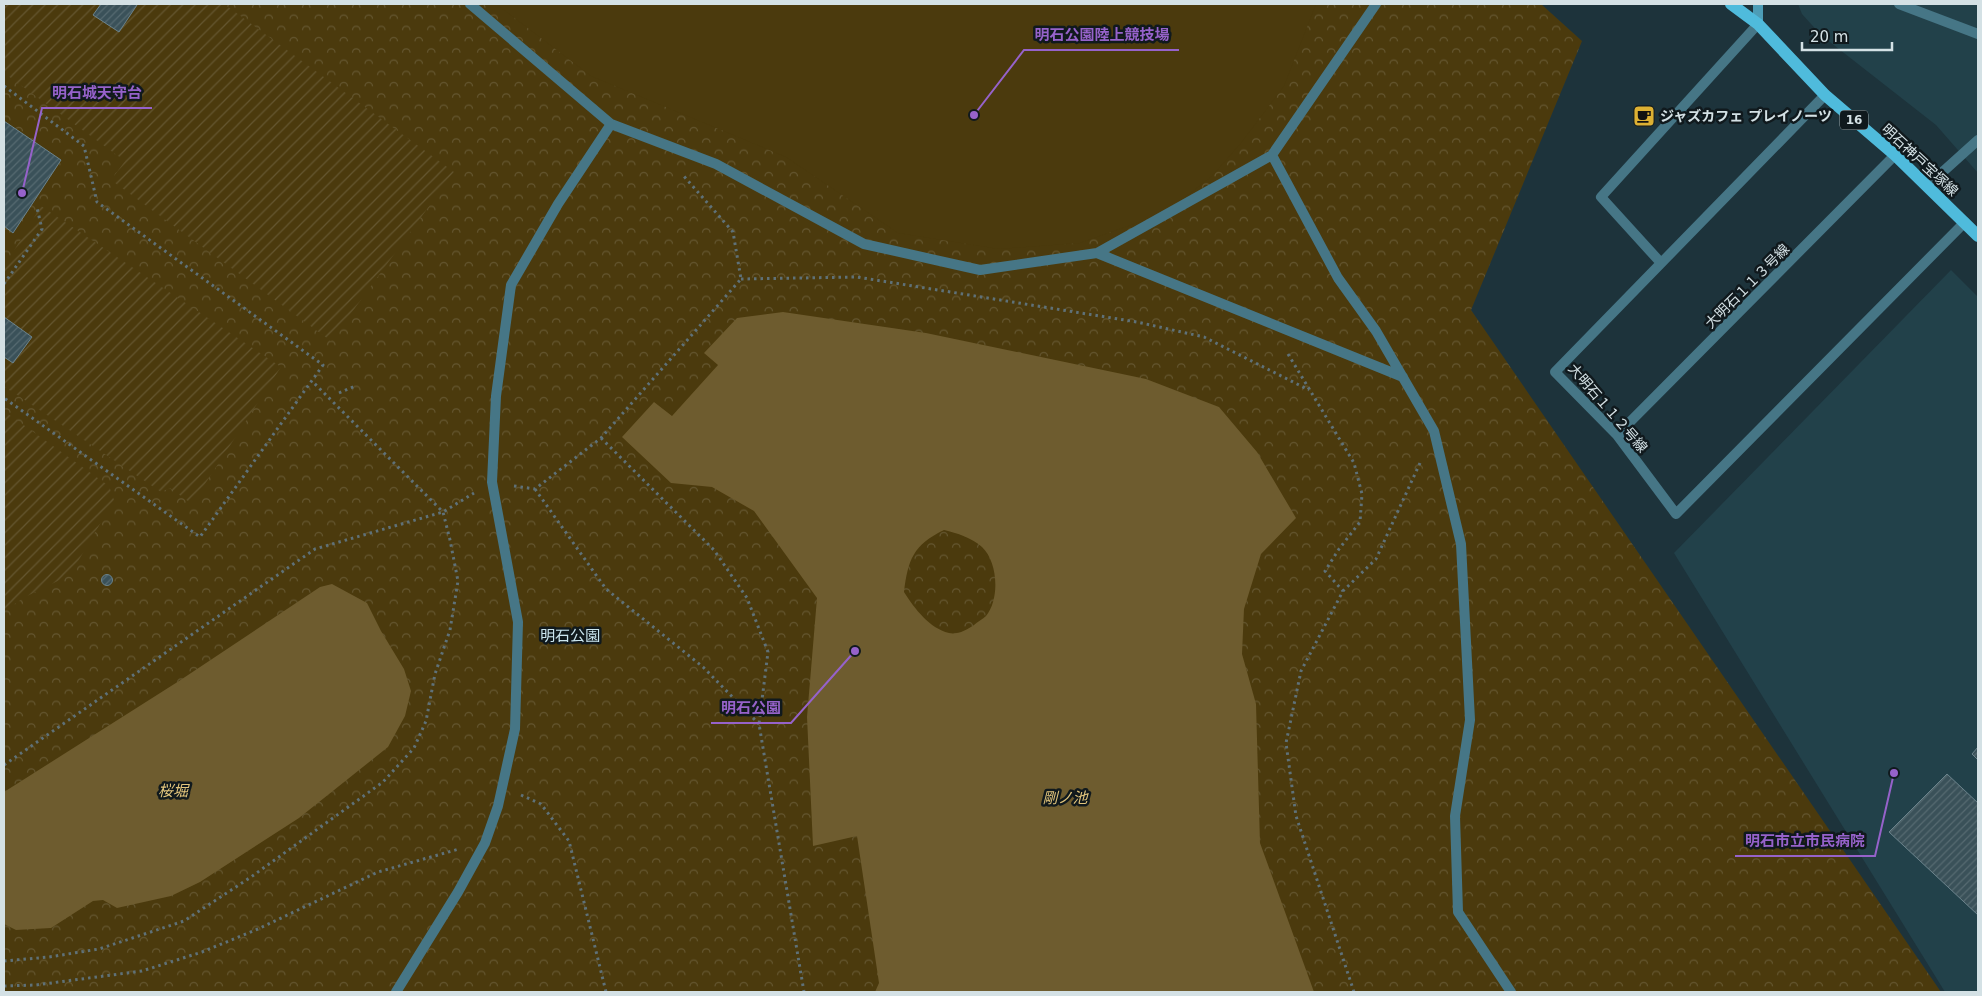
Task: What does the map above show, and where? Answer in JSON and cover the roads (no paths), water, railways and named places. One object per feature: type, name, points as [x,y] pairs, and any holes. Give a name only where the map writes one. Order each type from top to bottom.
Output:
[{"type":"main road","name":"明石神戸宝塚線","points":[[1731,4],[1758,24],[1825,95],[1895,155],[1966,222],[1978,236]]},
{"type":"street","points":[[470,4],[611,124],[716,164],[864,244],[980,270],[1097,253],[1272,155],[1376,4]]},
{"type":"street","points":[[1661,264],[1601,197],[1758,24],[1758,4]]},
{"type":"street","points":[[1899,4],[1978,34]]},
{"type":"street","name":"大明石１１２号線","points":[[1825,95],[1555,372],[1617,435],[1676,514],[1966,222]]},
{"type":"street","points":[[396,992],[458,892],[484,842],[498,806],[515,729],[518,622],[492,482],[496,396],[511,285],[558,204],[611,124]]},
{"type":"street","points":[[1927,186],[1978,140]]},
{"type":"street","points":[[1272,155],[1338,278],[1376,331],[1434,431],[1460,544],[1470,720],[1455,816],[1458,912],[1511,992]]},
{"type":"street","name":"大明石１１３号線","points":[[1617,435],[1895,155]]},
{"type":"street","points":[[1097,253],[1403,377]]},
{"type":"water","name":"剛ノ池","points":[[783,312],[926,333],[1146,379],[1219,407],[1257,452],[1296,518],[1261,554],[1244,609],[1242,654],[1256,704],[1260,843],[1314,992],[875,992],[879,983],[857,836],[813,846],[807,717],[817,598],[754,511],[712,487],[671,483],[622,437],[654,402],[672,416],[718,365],[704,353],[737,318]],"holes":[[[944,530],[969,538],[982,547],[994,571],[995,591],[991,609],[986,616],[968,629],[955,633],[949,633],[935,627],[918,611],[904,592],[910,562],[914,555],[925,542]]]},
{"type":"water","name":"桜堀","points":[[332,584],[367,603],[404,669],[411,691],[405,716],[388,747],[299,818],[200,882],[171,896],[117,908],[103,900],[93,901],[51,928],[16,930],[4,924],[4,792],[179,681],[320,587]]},
{"type":"place","name":"明石公園陸上競技場","points":[[974,115]]},
{"type":"place","name":"ジャズカフェ プレイノーツ","points":[[1644,116]]},
{"type":"place","name":"明石城天守台","points":[[22,193]]},
{"type":"place","name":"明石公園","points":[[855,651]]},
{"type":"place","name":"明石市立市民病院","points":[[1894,773]]},
{"type":"district","name":"明石公園","points":[[570,636]]}]
